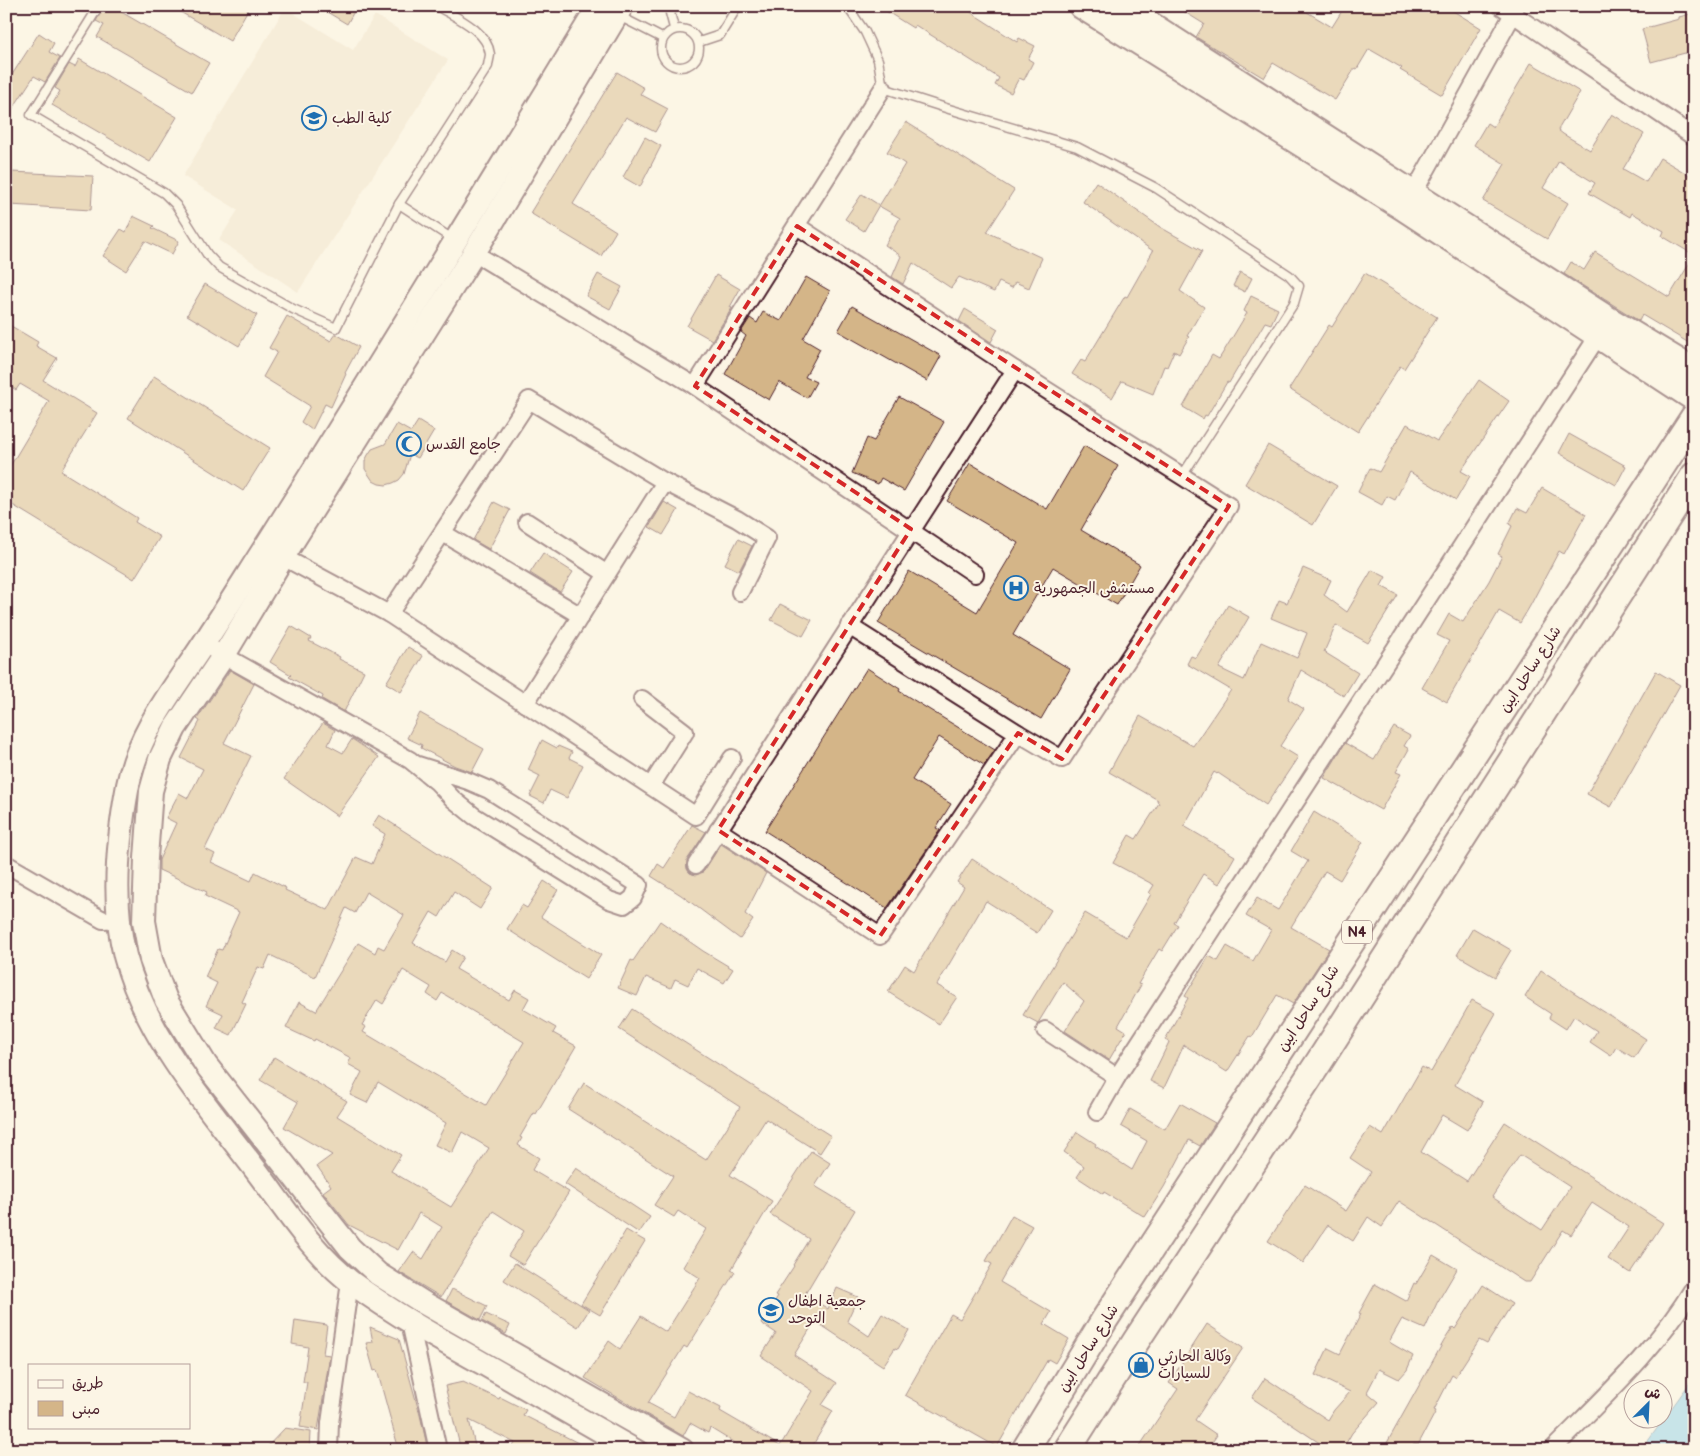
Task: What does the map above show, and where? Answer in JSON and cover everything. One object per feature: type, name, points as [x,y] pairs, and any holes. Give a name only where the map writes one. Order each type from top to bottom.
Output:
[{"type":"highway","name":"شارع ساحل ابين","points":[[1025,1450],[1111,1310],[1694,417]]},
{"type":"highway","name":"N4","points":[[1067,1450],[1136,1341],[1319,1062],[1694,476]]},
{"type":"main road","points":[[1082,6],[1409,201]]},
{"type":"main road","points":[[1121,6],[1409,201],[1604,328],[1694,398]]},
{"type":"main road","points":[[613,9],[465,247],[224,655],[175,728],[160,759],[151,791],[144,921],[151,960],[166,1000],[212,1072],[350,1248],[378,1274],[432,1307],[682,1450]]},
{"type":"main road","points":[[465,247],[154,716],[139,748],[129,781],[121,835],[118,876],[118,919],[125,957],[141,1000],[158,1036],[186,1078],[315,1249],[350,1282],[410,1322],[634,1450]]},
{"type":"main road","points":[[1604,328],[1694,371]]},
{"type":"street","points":[[1409,201],[1510,9],[1694,136]]},
{"type":"street","points":[[695,386],[883,88]]},
{"type":"street","points":[[797,226],[1016,370],[1230,506],[1062,759],[849,626]]},
{"type":"street","points":[[465,247],[695,386],[976,574]]},
{"type":"street","points":[[1097,1112],[1117,1077],[1604,328]]},
{"type":"street","points":[[696,865],[911,529],[1016,370]]},
{"type":"street","points":[[389,614],[529,400],[665,482],[737,518],[767,538],[740,592]]},
{"type":"street","points":[[526,704],[665,482]]},
{"type":"street","points":[[527,522],[608,574]]},
{"type":"street","points":[[442,533],[581,616]]},
{"type":"street","points":[[283,557],[389,614],[696,816],[732,758]]},
{"type":"street","points":[[203,644],[415,764],[474,816],[609,900],[624,905],[633,898],[639,885],[488,790],[468,781],[415,764]]},
{"type":"street","points":[[642,699],[685,732],[651,786]]},
{"type":"street","points":[[718,830],[880,936],[1018,733]]},
{"type":"street","points":[[6,864],[103,920],[118,919]]},
{"type":"street","points":[[1045,1030],[1117,1077]]},
{"type":"street","points":[[330,1450],[330,1424],[350,1282]]},
{"type":"street","points":[[1552,1450],[1626,1375],[1679,1312],[1694,1287]]},
{"type":"street","points":[[410,1322],[438,1450]]},
{"type":"lane","points":[[99,6],[31,114],[164,193],[176,205],[207,254],[219,267],[293,309],[336,328],[399,204],[488,66],[490,54],[484,39],[473,28],[437,6]]},
{"type":"lane","points":[[674,28],[670,13],[675,6]]},
{"type":"lane","points":[[699,42],[720,35],[738,6]]},
{"type":"lane","points":[[847,6],[865,32],[878,60],[883,88],[1077,147],[1156,188],[1289,275],[1299,286],[1294,303],[1182,476]]},
{"type":"lane","points":[[613,9],[662,38]]},
{"type":"lane","points":[[674,28],[689,30],[699,42],[698,57],[686,67],[670,66],[660,54],[662,38],[674,28]]},
{"type":"lane","points":[[399,204],[465,247]]},
{"type":"highlighted area","points":[[797,226],[1229,506],[1062,759],[1018,733],[880,936],[718,830],[911,529],[695,386]]},
{"type":"shaded area","name":"كلية الطب","points":[[285,8],[353,50],[375,15],[448,60],[298,292],[219,240],[238,210],[183,176]]},
{"type":"water","points":[[1694,1377],[1694,1450],[1642,1450],[1657,1428],[1672,1428],[1672,1408]]},
{"type":"building","points":[[105,6],[111,6],[209,63],[192,92],[97,37],[104,25],[96,21]]},
{"type":"building","points":[[170,6],[250,6],[230,41]]},
{"type":"building","points":[[317,6],[357,6],[347,24]]},
{"type":"building","points":[[878,6],[961,6],[1017,42],[1019,38],[1035,46],[1028,59],[1033,62],[1024,80],[1019,78],[1011,93],[995,85],[999,78],[915,25],[913,28]]},
{"type":"building","points":[[1175,6],[1297,6],[1332,27],[1345,6],[1445,6],[1481,28],[1442,95],[1400,70],[1402,68],[1369,49],[1335,100],[1273,63],[1264,78],[1196,37],[1204,24]]},
{"type":"building","points":[[1694,13],[1694,54],[1690,55],[1689,52],[1651,62],[1642,29]]},
{"type":"building","points":[[39,33],[54,43],[49,52],[60,58],[45,82],[34,76],[6,119],[6,84]]},
{"type":"building","points":[[79,59],[177,117],[150,162],[52,105],[60,91],[55,88],[69,64],[75,67]]},
{"type":"building","points":[[1531,63],[1580,92],[1558,130],[1563,134],[1590,150],[1612,114],[1644,134],[1623,169],[1646,182],[1660,158],[1694,178],[1694,255],[1662,236],[1664,231],[1632,213],[1630,217],[1589,193],[1595,183],[1559,161],[1543,188],[1568,203],[1547,239],[1483,201],[1505,164],[1474,145],[1487,123],[1493,127]]},
{"type":"building","points":[[617,72],[644,88],[640,94],[668,109],[655,132],[626,117],[573,204],[616,231],[601,256],[530,213]]},
{"type":"building","points":[[906,122],[1014,190],[987,232],[1042,258],[1029,288],[1015,282],[1012,288],[999,282],[994,292],[959,277],[951,288],[913,263],[903,284],[892,277],[901,256],[885,245],[900,218],[879,206],[905,164],[887,152]]},
{"type":"building","points":[[645,137],[661,146],[640,187],[623,177]]},
{"type":"building","points":[[12,172],[93,176],[91,210],[10,205]]},
{"type":"building","points":[[1096,182],[1160,227],[1202,251],[1180,291],[1204,307],[1179,354],[1174,351],[1167,367],[1164,366],[1153,394],[1122,381],[1112,398],[1072,374],[1081,360],[1085,362],[1125,296],[1127,297],[1153,251],[1083,202]]},
{"type":"building","points":[[862,194],[879,205],[864,231],[845,219]]},
{"type":"building","points":[[133,216],[179,241],[172,254],[145,241],[126,271],[103,256],[121,229],[126,232]]},
{"type":"building","points":[[1595,252],[1669,297],[1694,256],[1694,346],[1642,315],[1639,321],[1564,274],[1571,262],[1584,270]]},
{"type":"building","points":[[1240,272],[1252,278],[1245,292],[1233,286]]},
{"type":"building","points":[[1365,273],[1437,317],[1404,369],[1400,366],[1358,432],[1289,389],[1329,325],[1332,327]]},
{"type":"building","points":[[598,274],[622,287],[610,309],[586,296]]},
{"type":"building","points":[[716,275],[740,289],[730,307],[732,308],[712,340],[687,326]]},
{"type":"building","points":[[806,277],[830,291],[803,339],[820,349],[805,377],[816,382],[807,398],[779,382],[769,400],[725,374],[746,336],[741,332],[750,318],[757,323],[763,312],[781,321]]},
{"type":"building","points":[[205,284],[257,315],[239,346],[187,315]]},
{"type":"building","points":[[1251,296],[1278,309],[1271,324],[1265,322],[1229,383],[1227,382],[1207,416],[1205,415],[1203,419],[1183,407],[1212,355],[1219,359],[1232,338],[1247,313],[1244,311]]},
{"type":"building","points":[[852,306],[941,356],[927,381],[838,331]]},
{"type":"building","points":[[965,309],[998,329],[991,342],[959,321]]},
{"type":"building","points":[[287,316],[331,341],[336,334],[359,347],[345,373],[331,407],[325,404],[312,430],[301,422],[310,406],[263,377],[277,352],[269,348]]},
{"type":"building","points":[[6,323],[38,342],[36,346],[57,358],[43,380],[97,413],[61,471],[137,518],[135,522],[160,537],[134,579],[6,501],[6,473],[49,401],[20,384],[16,390],[6,383]]},
{"type":"building","points":[[154,376],[270,448],[243,491],[128,418]]},
{"type":"building","points":[[1479,380],[1509,401],[1461,471],[1470,476],[1456,500],[1410,472],[1395,500],[1387,496],[1382,505],[1358,492],[1370,468],[1379,472],[1407,424],[1437,441]]},
{"type":"building","points":[[899,397],[944,422],[904,491],[881,478],[878,484],[852,473],[867,438],[874,441]]},
{"type":"building","points":[[418,421],[434,431],[418,458],[410,454],[404,474],[399,480],[386,485],[373,481],[365,469],[365,461],[372,449],[385,444],[397,424],[411,432]]},
{"type":"building","points":[[1569,434],[1626,466],[1616,485],[1559,453]]},
{"type":"building","points":[[1268,445],[1337,486],[1313,525],[1245,484]]},
{"type":"building","name":"مستشفى الجمهورية","points":[[1084,446],[1118,466],[1081,530],[1140,565],[1117,605],[1053,567],[1013,635],[1070,669],[1041,719],[878,623],[909,571],[977,612],[1018,543],[947,501],[970,463],[1047,509]]},
{"type":"building","points":[[1542,488],[1586,514],[1564,554],[1559,551],[1520,623],[1499,611],[1447,702],[1422,688],[1449,641],[1437,635],[1449,614],[1463,622],[1489,581],[1502,556],[1498,554],[1512,526],[1509,524],[1517,508],[1527,513]]},
{"type":"building","points":[[494,502],[510,510],[489,549],[473,540]]},
{"type":"building","points":[[664,502],[678,510],[663,535],[649,527]]},
{"type":"building","points":[[738,539],[752,546],[739,571],[725,564]]},
{"type":"building","points":[[543,553],[573,572],[560,592],[530,573]]},
{"type":"building","points":[[1303,568],[1331,580],[1324,595],[1347,612],[1372,570],[1386,577],[1381,586],[1398,595],[1368,643],[1336,625],[1324,652],[1358,673],[1344,696],[1301,670],[1288,699],[1304,709],[1280,746],[1298,757],[1266,805],[1214,772],[1184,826],[1235,856],[1219,884],[1203,874],[1174,923],[1178,925],[1162,951],[1159,949],[1138,984],[1141,985],[1118,1026],[1126,1031],[1109,1060],[1065,1031],[1084,1001],[1063,982],[1038,1023],[1023,1015],[1085,913],[1126,937],[1151,894],[1149,893],[1154,885],[1113,863],[1129,835],[1136,839],[1159,803],[1157,802],[1158,800],[1109,772],[1140,716],[1193,746],[1231,690],[1187,664],[1191,656],[1196,658],[1228,605],[1249,617],[1219,668],[1244,680],[1261,642],[1297,658],[1307,633],[1271,618],[1279,600],[1287,603]]},
{"type":"building","points":[[780,604],[812,620],[803,636],[771,620]]},
{"type":"building","points":[[291,626],[311,638],[309,641],[364,671],[344,712],[322,699],[323,696],[289,677],[291,675],[270,662]]},
{"type":"building","points":[[408,647],[423,656],[401,692],[386,683]]},
{"type":"building","points":[[867,668],[900,689],[899,691],[995,750],[984,765],[939,737],[912,780],[951,804],[936,828],[940,830],[887,908],[765,831]]},
{"type":"building","points":[[230,670],[254,684],[224,743],[251,756],[205,849],[215,854],[211,862],[251,881],[255,872],[286,888],[285,890],[328,910],[356,857],[372,864],[385,834],[372,826],[379,815],[493,888],[480,909],[454,892],[439,917],[431,912],[413,943],[445,962],[452,950],[463,957],[456,969],[509,1000],[515,990],[529,998],[523,1009],[556,1028],[553,1033],[576,1046],[536,1114],[534,1113],[520,1137],[522,1138],[518,1145],[539,1158],[532,1170],[569,1192],[523,1265],[508,1256],[524,1231],[493,1211],[441,1297],[399,1272],[413,1252],[423,1259],[442,1227],[419,1213],[398,1250],[349,1225],[323,1192],[331,1186],[317,1166],[332,1155],[284,1127],[298,1102],[260,1080],[274,1057],[347,1101],[337,1116],[401,1155],[391,1171],[451,1207],[489,1148],[462,1132],[452,1153],[435,1145],[446,1123],[378,1082],[367,1103],[350,1095],[362,1072],[348,1064],[351,1058],[315,1039],[314,1041],[286,1028],[299,1002],[316,1011],[358,943],[375,953],[378,946],[384,949],[404,915],[366,892],[355,913],[346,908],[315,977],[270,955],[264,969],[258,967],[242,1002],[246,1004],[231,1035],[216,1028],[223,1014],[206,1006],[217,983],[205,977],[218,949],[222,950],[239,912],[205,896],[207,892],[159,870],[159,860],[176,823],[166,818],[179,793],[188,798],[203,769],[181,758],[200,721],[197,719]],"holes":[[[403,970],[431,987],[427,994],[437,1001],[442,993],[524,1042],[486,1105],[363,1032],[366,1027],[362,1025],[377,1000],[383,1004]]]},
{"type":"building","points":[[1656,671],[1680,685],[1611,807],[1587,794]]},
{"type":"building","points":[[420,713],[484,749],[472,772],[455,766],[421,748],[422,745],[407,738]]},
{"type":"building","points":[[323,723],[335,730],[328,745],[343,753],[352,739],[379,757],[337,816],[284,779]]},
{"type":"building","points":[[1394,727],[1410,736],[1404,746],[1409,749],[1396,772],[1401,774],[1381,810],[1324,778],[1345,743],[1374,760]]},
{"type":"building","points":[[542,740],[557,748],[558,746],[572,752],[569,758],[583,765],[567,798],[550,790],[544,803],[530,796],[540,776],[528,770]]},
{"type":"building","points":[[1314,812],[1363,842],[1340,880],[1325,871],[1291,927],[1329,949],[1293,1004],[1277,995],[1252,1037],[1250,1036],[1227,1072],[1184,1045],[1164,1088],[1150,1081],[1169,1042],[1165,1040],[1188,998],[1185,996],[1209,956],[1218,961],[1227,946],[1253,961],[1271,930],[1246,916],[1257,898],[1278,910],[1308,861],[1291,851]]},
{"type":"building","points":[[692,825],[706,832],[687,860],[687,869],[690,873],[696,875],[704,871],[721,844],[766,873],[745,914],[753,920],[740,939],[681,895],[651,876],[658,864],[664,868]]},
{"type":"building","points":[[972,859],[1051,910],[1037,933],[986,901],[937,985],[957,997],[939,1024],[888,992],[905,965],[914,971],[964,887],[957,882]]},
{"type":"building","points":[[544,881],[558,890],[541,917],[601,955],[586,979],[507,929],[522,905],[527,908]]},
{"type":"building","points":[[660,921],[733,969],[724,983],[697,968],[688,985],[675,979],[671,988],[646,977],[637,996],[618,988],[631,960],[633,961]]},
{"type":"building","points":[[1473,928],[1511,950],[1495,977],[1457,955]]},
{"type":"building","points":[[1541,971],[1646,1039],[1634,1058],[1616,1047],[1611,1056],[1590,1042],[1597,1031],[1574,1016],[1566,1029],[1549,1018],[1551,1014],[1525,997]]},
{"type":"building","points":[[1472,1000],[1496,1013],[1455,1085],[1483,1102],[1467,1130],[1442,1115],[1421,1152],[1467,1181],[1505,1122],[1663,1223],[1630,1273],[1608,1259],[1629,1227],[1592,1203],[1571,1235],[1563,1230],[1530,1282],[1524,1282],[1399,1201],[1382,1227],[1368,1217],[1353,1241],[1328,1225],[1303,1263],[1268,1241],[1305,1185],[1346,1211],[1371,1172],[1350,1158],[1370,1127],[1383,1135],[1422,1067],[1431,1072]],"holes":[[[1520,1155],[1570,1187],[1542,1230],[1492,1197]]]},
{"type":"building","points":[[632,1009],[831,1136],[820,1153],[766,1119],[730,1175],[772,1201],[731,1270],[735,1272],[687,1348],[684,1346],[648,1403],[674,1417],[688,1391],[721,1408],[720,1411],[780,1446],[813,1391],[761,1356],[776,1333],[761,1323],[778,1296],[775,1295],[809,1239],[770,1214],[811,1151],[830,1163],[815,1186],[855,1210],[805,1294],[828,1309],[837,1288],[858,1297],[847,1321],[869,1336],[882,1314],[909,1330],[898,1349],[895,1348],[883,1366],[815,1321],[794,1355],[837,1383],[822,1405],[833,1411],[810,1450],[746,1450],[710,1428],[708,1433],[690,1423],[683,1436],[585,1378],[609,1341],[620,1349],[641,1316],[666,1332],[700,1278],[683,1267],[706,1229],[678,1211],[674,1217],[654,1205],[673,1176],[568,1109],[584,1083],[706,1160],[740,1107],[619,1029]]},
{"type":"building","points":[[1180,1103],[1215,1123],[1200,1146],[1189,1140],[1164,1187],[1145,1217],[1077,1177],[1084,1166],[1064,1152],[1077,1132],[1132,1170],[1147,1141],[1121,1126],[1130,1109],[1165,1129]]},
{"type":"building","points":[[576,1168],[650,1217],[639,1233],[565,1184]]},
{"type":"building","points":[[1012,1215],[1032,1226],[1000,1282],[1051,1312],[1044,1324],[1069,1339],[1055,1363],[1048,1359],[997,1447],[905,1395],[951,1314],[960,1319],[992,1264],[986,1261]]},
{"type":"building","points":[[626,1230],[645,1241],[600,1315],[581,1304]]},
{"type":"building","points":[[1433,1255],[1457,1269],[1437,1303],[1425,1329],[1402,1319],[1389,1342],[1413,1356],[1407,1370],[1399,1379],[1379,1369],[1367,1392],[1379,1402],[1352,1433],[1342,1450],[1330,1450],[1252,1398],[1265,1378],[1328,1420],[1350,1392],[1315,1375],[1328,1348],[1340,1354],[1375,1284],[1406,1301],[1414,1283],[1416,1284]]},
{"type":"building","points":[[515,1263],[589,1310],[578,1327],[504,1280]]},
{"type":"building","points":[[1483,1285],[1512,1304],[1487,1344],[1479,1340],[1455,1377],[1452,1375],[1418,1445],[1414,1444],[1411,1450],[1383,1450],[1444,1341],[1453,1327],[1455,1329]]},
{"type":"building","points":[[452,1289],[487,1306],[480,1320],[446,1301]]},
{"type":"building","points":[[486,1314],[510,1325],[506,1334],[482,1321]]},
{"type":"building","points":[[295,1320],[327,1325],[323,1354],[330,1355],[318,1430],[300,1427],[307,1382],[303,1382],[308,1347],[292,1344]]},
{"type":"building","points":[[1207,1324],[1243,1348],[1195,1420],[1217,1435],[1207,1450],[1137,1450],[1178,1389],[1169,1383]]},
{"type":"building","points":[[370,1327],[399,1339],[428,1450],[399,1450],[377,1370],[374,1371],[366,1343],[373,1342]]},
{"type":"building","points":[[463,1382],[526,1410],[523,1415],[592,1450],[511,1450],[515,1443],[469,1420],[476,1450],[461,1450],[445,1386]]},
{"type":"building","points":[[285,1428],[311,1432],[310,1450],[264,1450]]},
{"type":"place","name":"كلية الطب","points":[[314,118]]},
{"type":"place","name":"جامع القدس","points":[[409,444]]},
{"type":"place","name":"مستشفى الجمهورية","points":[[1016,588]]},
{"type":"place","name":"جمعية اطفال التوحد","points":[[771,1310]]},
{"type":"place","name":"وكالة الحارثي للسيارات","points":[[1141,1365]]}]
